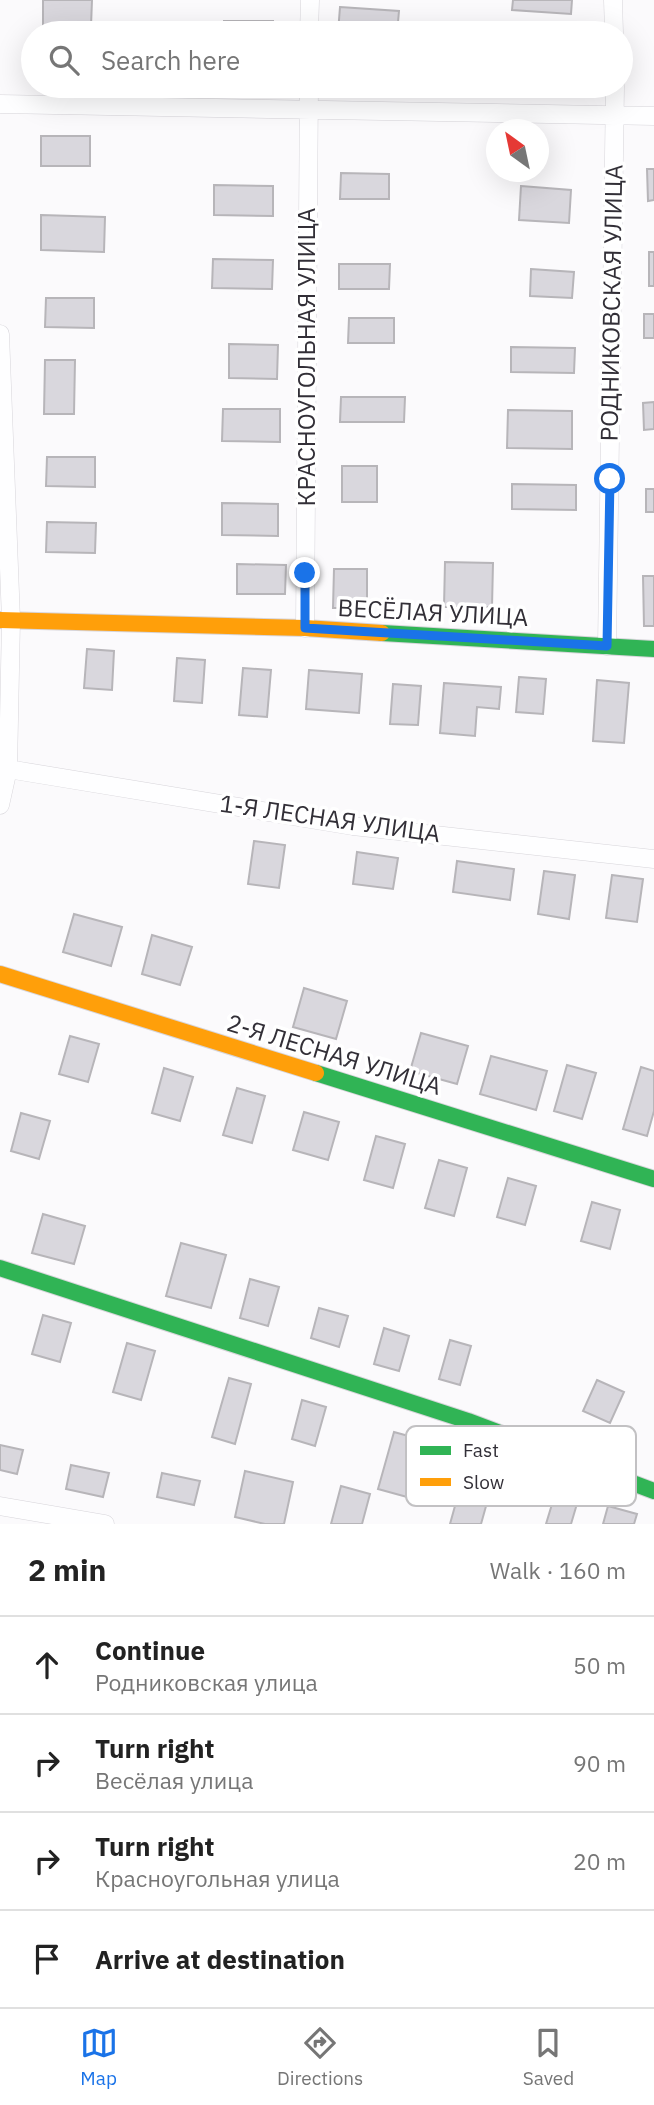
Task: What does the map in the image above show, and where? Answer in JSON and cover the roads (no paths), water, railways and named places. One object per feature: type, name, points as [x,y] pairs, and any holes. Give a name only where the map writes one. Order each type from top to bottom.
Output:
[{"type":"street","points":[[309,21],[310,0]]},
{"type":"street","points":[[613,0],[614,21]]},
{"type":"street","name":"КРАСНОУГОЛЬНАЯ УЛИЦА","points":[[305,628],[308,98]]},
{"type":"street","name":"РОДНИКОВСКАЯ УЛИЦА","points":[[607,646],[615,98]]},
{"type":"street","points":[[0,104],[654,116]]},
{"type":"street","points":[[0,334],[8,769],[0,805]]},
{"type":"street","name":"ВЕСЁЛАЯ УЛИЦА","points":[[6,620],[305,628],[654,649]]},
{"type":"street","name":"1-Я ЛЕСНАЯ УЛИЦА","points":[[8,769],[354,826],[654,859]]},
{"type":"street","name":"2-Я ЛЕСНАЯ УЛИЦА","points":[[0,974],[654,1179]]},
{"type":"street","points":[[0,1268],[484,1426]]},
{"type":"street","points":[[636,1484],[654,1491]]},
{"type":"street","points":[[0,1506],[105,1524]]}]
